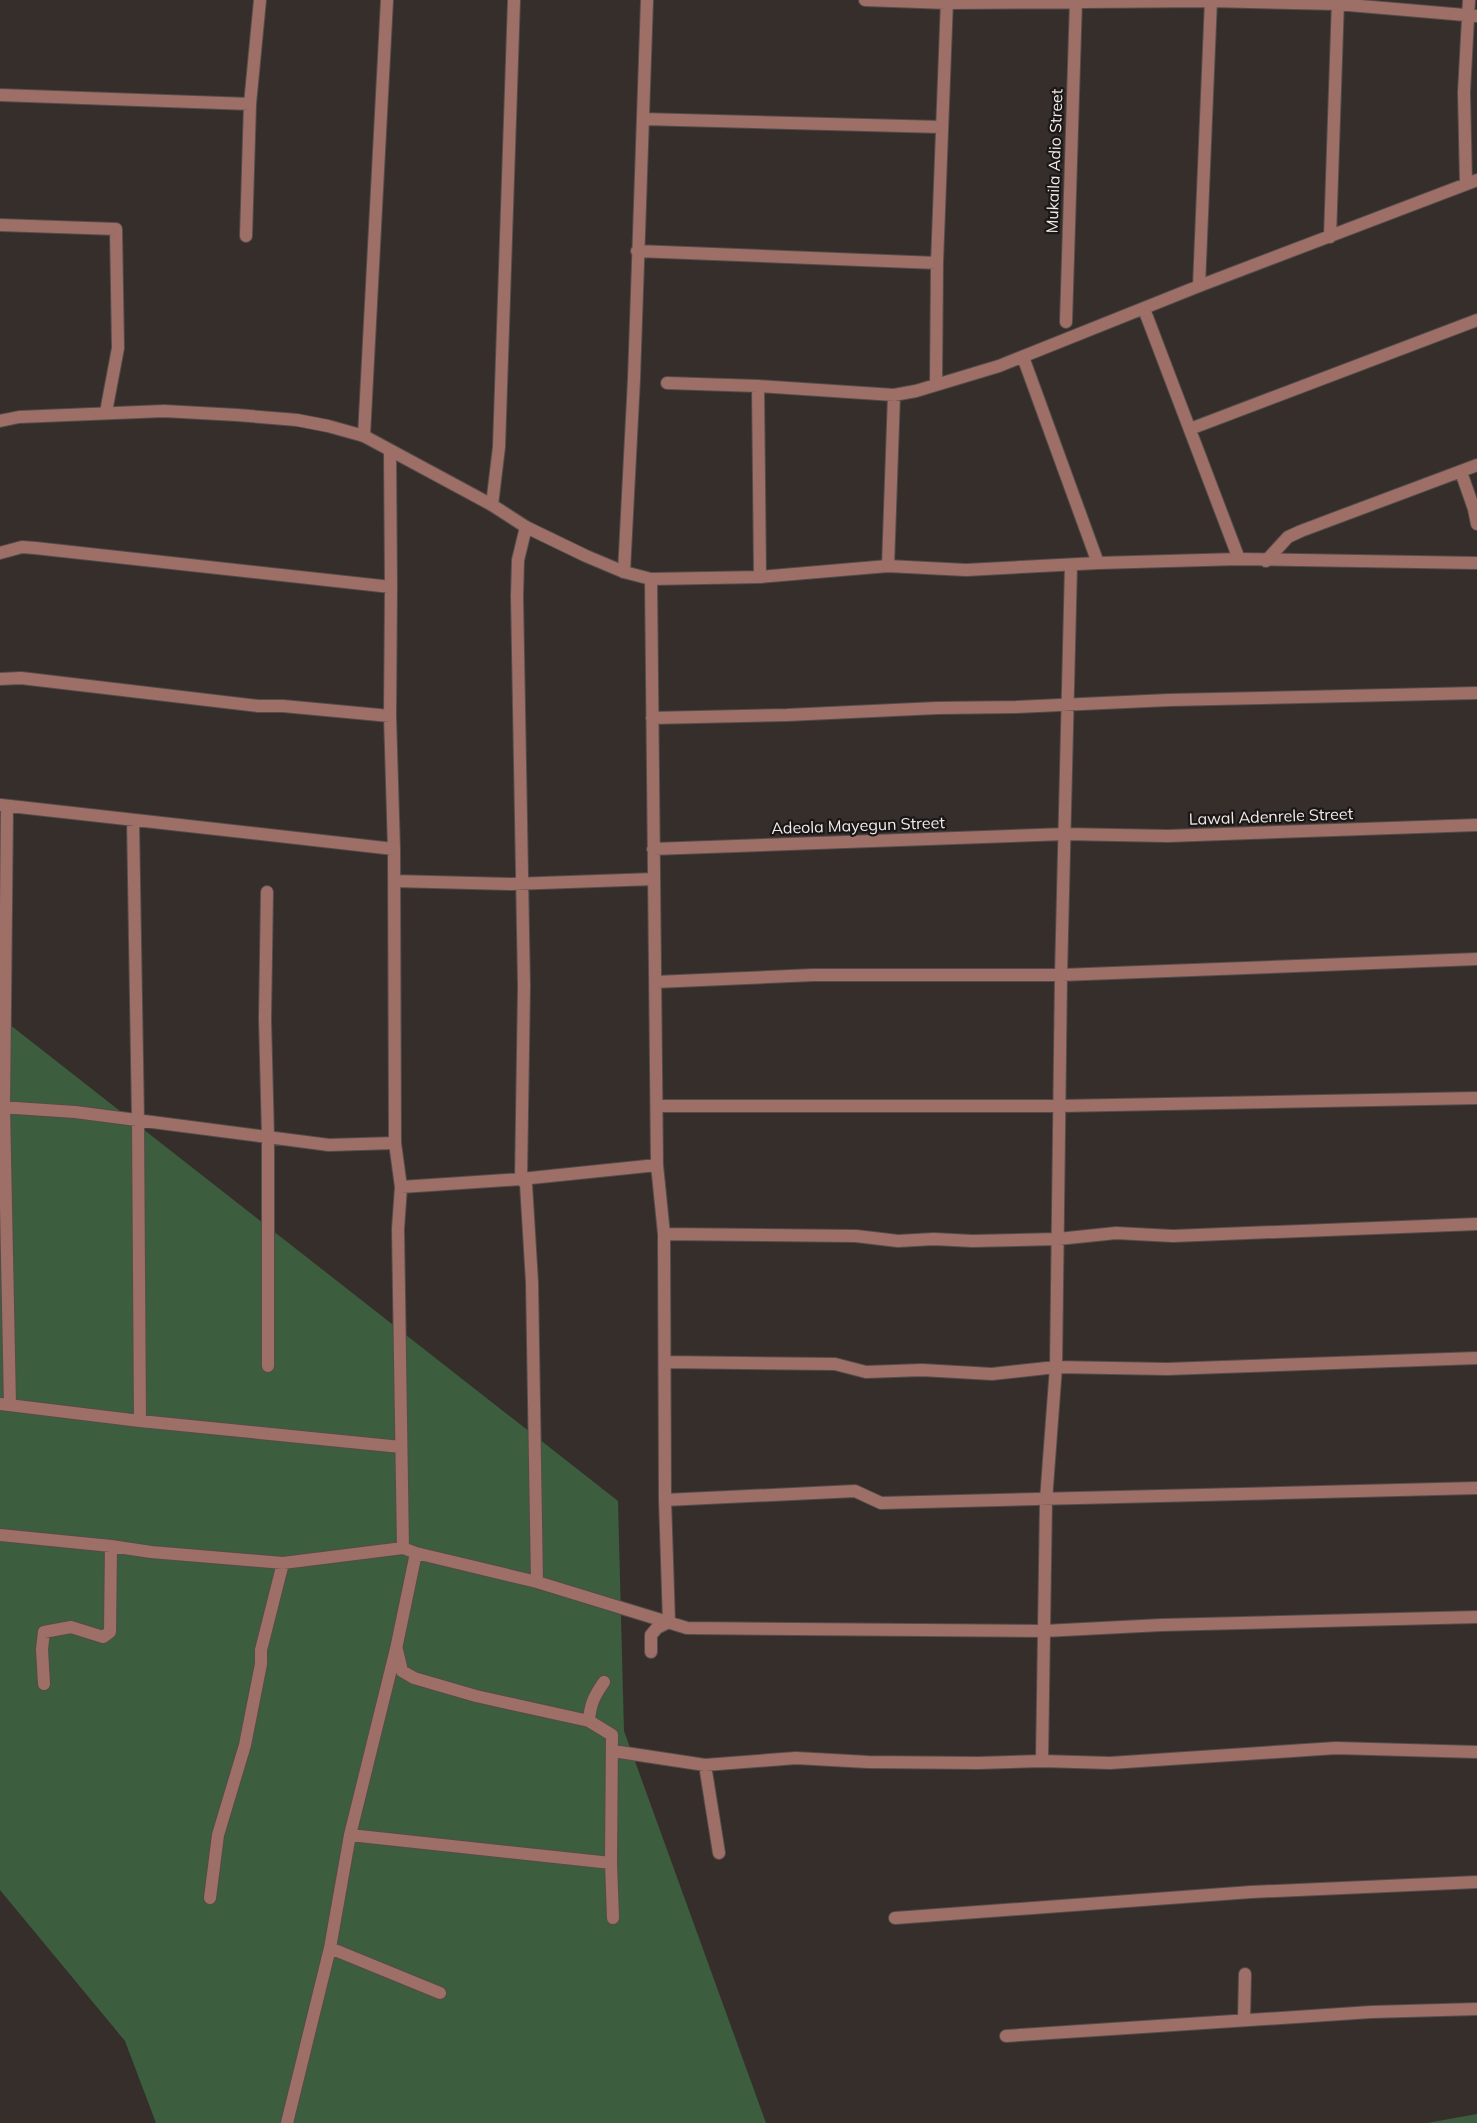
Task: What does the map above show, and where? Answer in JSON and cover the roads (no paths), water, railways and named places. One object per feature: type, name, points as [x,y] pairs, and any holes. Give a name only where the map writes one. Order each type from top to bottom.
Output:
[{"type":"street","points":[[246,236],[250,104],[260,0]]},
{"type":"street","points":[[364,436],[387,0]]},
{"type":"street","points":[[492,505],[500,447],[514,0]]},
{"type":"street","points":[[624,572],[634,379],[647,0]]},
{"type":"street","points":[[865,0],[1337,2],[1473,16]]},
{"type":"street","points":[[1199,286],[1211,0]]},
{"type":"street","points":[[668,383],[894,395],[936,385],[1023,357],[1199,286],[1472,182],[1464,92],[1473,16],[1469,0]]},
{"type":"street","points":[[936,385],[937,263],[947,1]]},
{"type":"street","name":"Mukaila Adio Street","points":[[1066,322],[1076,1]]},
{"type":"street","points":[[1330,237],[1337,2]]},
{"type":"street","points":[[0,95],[250,104]]},
{"type":"street","points":[[643,119],[941,127]]},
{"type":"street","points":[[0,225],[117,229],[117,348],[106,412]]},
{"type":"street","points":[[637,251],[937,263]]},
{"type":"street","points":[[1144,309],[1239,559]]},
{"type":"street","points":[[1190,429],[1477,320]]},
{"type":"street","points":[[1023,357],[1098,563]]},
{"type":"street","points":[[758,386],[760,577]]},
{"type":"street","points":[[888,566],[894,395]]},
{"type":"street","points":[[0,421],[19,417],[164,411],[297,420],[328,426],[364,436],[422,466],[526,526],[586,556],[624,572],[651,579],[760,577],[888,566],[966,570],[1239,559],[1477,563]]},
{"type":"street","points":[[390,451],[390,716],[394,849],[395,1143],[400,1187],[398,1229],[403,1548]]},
{"type":"street","points":[[1266,561],[1288,537],[1301,531],[1477,465]]},
{"type":"street","points":[[1461,472],[1468,488],[1477,525]]},
{"type":"street","points":[[526,526],[518,560],[517,596],[524,986],[521,1179],[526,1184],[532,1282],[537,1582]]},
{"type":"street","points":[[0,553],[22,547],[35,548],[391,587]]},
{"type":"street","points":[[1042,1761],[1046,1500],[1056,1367],[1061,975],[1071,565]]},
{"type":"street","points":[[651,579],[657,1165],[664,1234],[665,1500],[669,1622]]},
{"type":"street","points":[[0,679],[21,678],[258,706],[390,716]]},
{"type":"street","points":[[652,718],[1477,693]]},
{"type":"street","points":[[394,849],[4,805],[2,1107],[5,1405],[401,1447]]},
{"type":"street","points":[[133,820],[140,1421]]},
{"type":"street","name":"Lawal Adenrele Street","points":[[1065,834],[1168,836],[1477,825]]},
{"type":"street","name":"Adeola Mayegun Street","points":[[653,849],[1065,834]]},
{"type":"street","points":[[394,881],[521,883],[654,879]]},
{"type":"street","points":[[267,892],[265,1019],[268,1137],[268,1366]]},
{"type":"street","points":[[656,982],[813,975],[1061,975],[1477,959]]},
{"type":"street","points":[[658,1106],[1059,1106],[1477,1098]]},
{"type":"street","points":[[2,1107],[75,1112],[329,1145],[395,1143]]},
{"type":"street","points":[[400,1187],[521,1179],[657,1165]]},
{"type":"street","points":[[664,1234],[856,1236],[898,1241],[920,1239],[972,1241],[1058,1239],[1116,1233],[1173,1236],[1477,1224]]},
{"type":"street","points":[[665,1362],[835,1364],[866,1372],[922,1370],[992,1374],[1056,1367],[1167,1369],[1477,1358]]},
{"type":"street","points":[[665,1500],[855,1491],[881,1503],[1477,1488]]},
{"type":"street","points":[[0,1535],[151,1552],[283,1563],[403,1548],[537,1582],[687,1628],[1044,1631],[1161,1625],[1477,1617]]},
{"type":"street","points":[[44,1684],[42,1648],[44,1632],[72,1627],[103,1637],[110,1632],[111,1546]]},
{"type":"street","points":[[287,2123],[330,1948],[350,1835],[396,1649],[416,1553]]},
{"type":"street","points":[[210,1898],[218,1835],[245,1745],[261,1664],[261,1650],[283,1563]]},
{"type":"street","points":[[651,1652],[651,1635],[657,1628],[669,1622]]},
{"type":"street","points":[[396,1649],[402,1671],[414,1678],[476,1696],[589,1721],[612,1735],[614,1751],[611,1863],[614,1918]]},
{"type":"street","points":[[589,1721],[593,1697],[604,1682]]},
{"type":"street","points":[[614,1751],[705,1765],[796,1758],[868,1762],[1110,1763],[1336,1748],[1477,1752]]},
{"type":"street","points":[[705,1765],[719,1853]]},
{"type":"street","points":[[350,1835],[611,1863]]},
{"type":"street","points":[[895,1918],[1251,1892],[1477,1882]]},
{"type":"street","points":[[330,1948],[440,1993]]},
{"type":"street","points":[[1244,2019],[1245,1974]]},
{"type":"street","points":[[1006,2036],[1244,2019],[1477,2009]]}]
